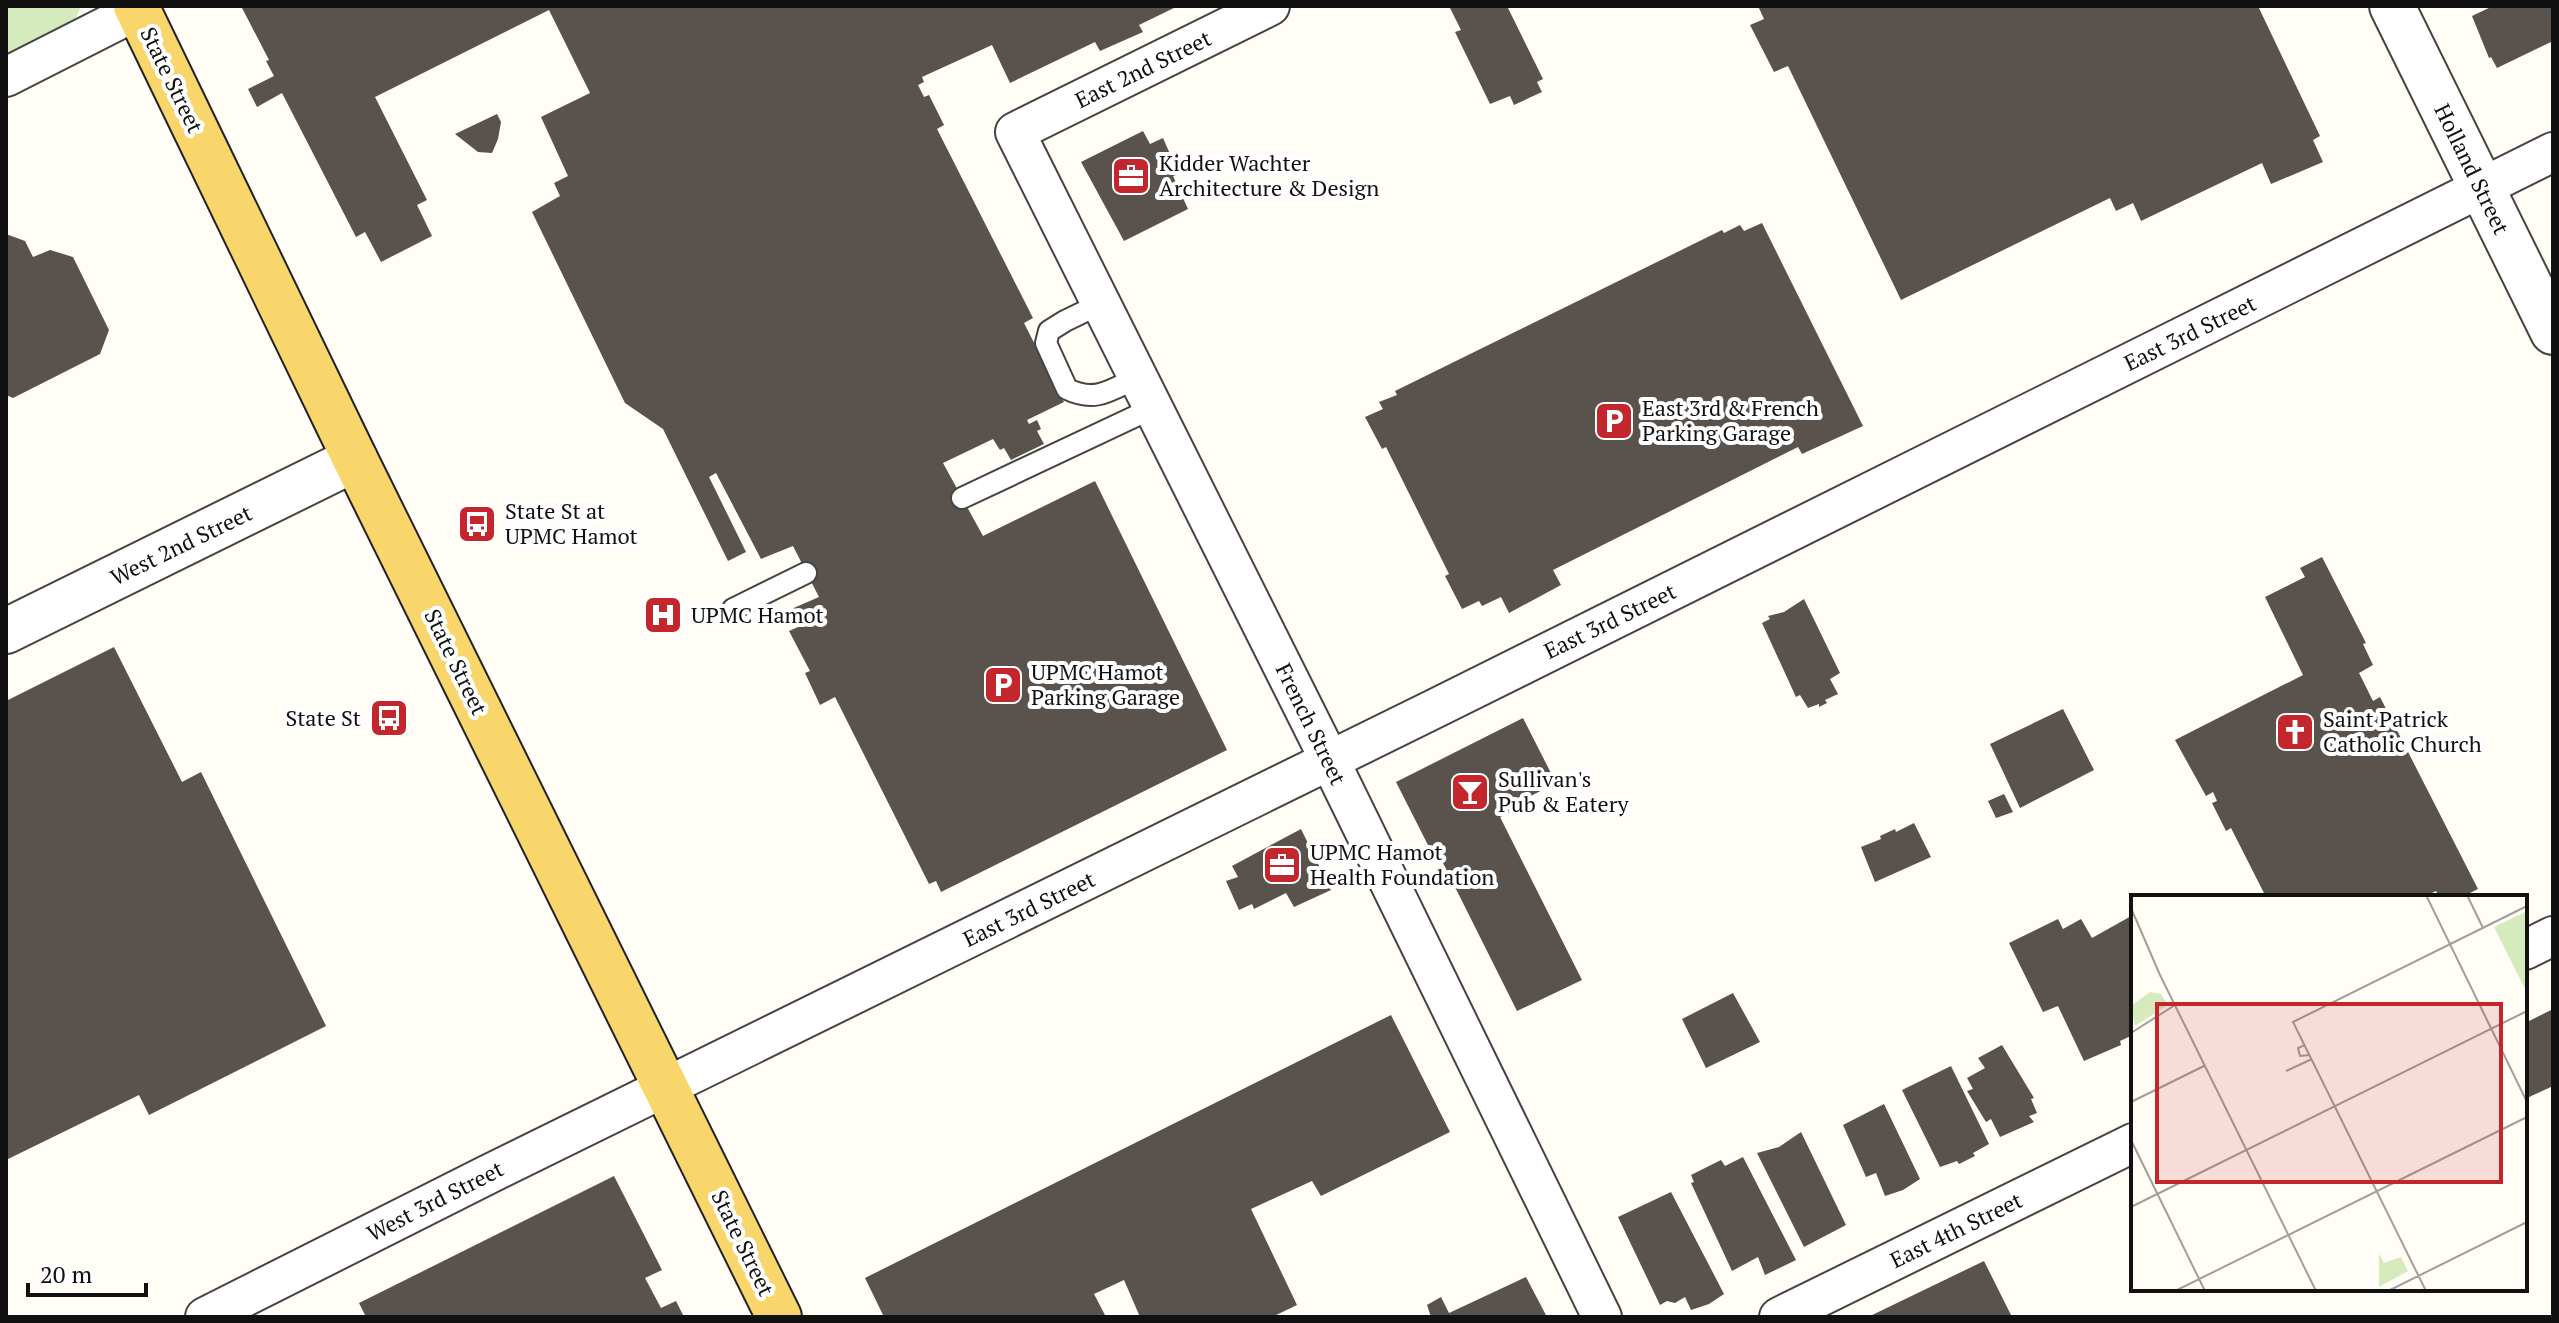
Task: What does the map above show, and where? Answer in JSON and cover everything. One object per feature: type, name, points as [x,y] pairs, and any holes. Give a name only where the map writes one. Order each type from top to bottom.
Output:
[{"type":"main road","name":"State Street","points":[[137,8],[355,459],[779,1317]]},
{"type":"street","name":"East 2nd Street","points":[[1015,132],[1270,6]]},
{"type":"street","name":"Holland Street","points":[[2392,6],[2553,332]]},
{"type":"street","points":[[6,77],[137,8]]},
{"type":"street","name":"French Street","points":[[1015,132],[1330,761],[1602,1317]]},
{"type":"street","name":"East 3rd Street","points":[[666,1087],[1330,761],[2553,152]]},
{"type":"street","name":"West 2nd Street","points":[[6,631],[355,459]]},
{"type":"street","points":[[2527,949],[2553,936]]},
{"type":"street","name":"West 3rd Street","points":[[205,1317],[666,1087]]},
{"type":"street","name":"East 4th Street","points":[[1779,1317],[2131,1144]]},
{"type":"lane","points":[[1100,304],[1049,331],[1046,343],[1067,389],[1082,396],[1146,392]]},
{"type":"lane","points":[[962,498],[1146,392]]},
{"type":"lane","points":[[733,609],[806,573]]},
{"type":"green space","points":[[6,6],[81,6],[76,18],[6,55]]},
{"type":"building","points":[[241,6],[1178,6],[1139,25],[1143,32],[1100,51],[1095,42],[1010,83],[992,45],[922,77],[924,82],[918,85],[924,97],[929,95],[944,125],[937,129],[1033,318],[1024,323],[1064,402],[1027,420],[1029,424],[1037,420],[1041,429],[1037,431],[1044,444],[1011,460],[1004,448],[1000,450],[993,439],[943,463],[983,536],[1095,481],[1227,750],[941,892],[936,881],[929,884],[835,697],[820,705],[805,673],[810,671],[789,631],[798,627],[789,610],[819,597],[793,546],[761,559],[716,473],[709,477],[746,552],[728,561],[663,429],[625,403],[532,212],[560,196],[554,183],[568,176],[541,117],[590,93],[549,10],[375,97],[427,200],[417,205],[432,236],[381,262],[365,232],[356,237],[282,93],[257,107],[248,89],[274,76]]},
{"type":"building","points":[[1449,6],[1507,6],[1543,79],[1537,82],[1542,92],[1514,105],[1510,96],[1490,104],[1455,32],[1461,30]]},
{"type":"building","points":[[1758,6],[2258,6],[2320,136],[2313,140],[2323,162],[2271,184],[2262,163],[2141,221],[2133,203],[2116,211],[2110,198],[1901,300],[1788,66],[1774,72],[1750,25],[1764,19]]},
{"type":"building","points":[[2493,6],[2553,6],[2553,41],[2497,68],[2489,58],[2472,16]]},
{"type":"building","points":[[497,114],[501,122],[492,153],[478,152],[455,134]]},
{"type":"building","points":[[1143,131],[1150,144],[1163,138],[1170,154],[1176,151],[1184,167],[1176,170],[1179,174],[1173,176],[1188,209],[1124,241],[1081,162]]},
{"type":"building","name":"East 3rd & French Parking Garage","points":[[1762,223],[1863,426],[1802,454],[1798,447],[1553,570],[1561,585],[1509,613],[1501,597],[1482,606],[1479,601],[1462,609],[1445,576],[1449,574],[1386,447],[1382,449],[1365,417],[1383,409],[1379,402],[1397,395],[1395,391],[1722,230],[1724,233],[1740,225],[1744,231]]},
{"type":"building","points":[[6,234],[25,241],[33,257],[50,250],[73,257],[109,330],[100,354],[13,398],[6,395]]},
{"type":"building","points":[[476,511],[486,528],[479,533],[469,514]]},
{"type":"building","name":"Saint Patrick Catholic Church","points":[[2322,557],[2366,643],[2363,644],[2373,665],[2359,673],[2373,701],[2380,697],[2478,889],[2466,895],[2438,895],[2436,891],[2428,895],[2265,895],[2231,828],[2226,831],[2212,803],[2217,801],[2213,792],[2206,796],[2175,740],[2303,675],[2265,597],[2305,577],[2300,568]]},
{"type":"building","points":[[1804,599],[1840,673],[1830,679],[1838,694],[1819,707],[1819,704],[1808,708],[1800,695],[1796,697],[1762,623],[1770,619],[1768,616],[1784,612]]},
{"type":"building","points":[[114,647],[182,782],[201,772],[326,1026],[149,1115],[139,1095],[6,1160],[6,701]]},
{"type":"building","points":[[389,704],[398,723],[390,727],[381,707]]},
{"type":"building","points":[[2063,709],[2094,770],[2020,808],[1990,744]]},
{"type":"building","points":[[1523,718],[1556,783],[1519,802],[1522,806],[1500,817],[1582,980],[1517,1011],[1436,849],[1431,851],[1396,782]]},
{"type":"building","points":[[2004,794],[2013,812],[1996,818],[1988,801]]},
{"type":"building","points":[[1914,823],[1931,857],[1875,882],[1861,847]]},
{"type":"building","points":[[1301,829],[1331,890],[1294,907],[1286,893],[1254,909],[1252,904],[1239,910],[1226,881],[1238,877],[1232,866]]},
{"type":"building","points":[[2131,916],[2131,1036],[2120,1041],[2121,1045],[2084,1061],[2058,1006],[2043,1012],[2009,943],[2058,919],[2063,929],[2081,919],[2092,938]]},
{"type":"building","points":[[1733,993],[1760,1042],[1706,1068],[1682,1019]]},
{"type":"building","points":[[2553,1009],[2553,1086],[2527,1098],[2527,1022]]},
{"type":"building","points":[[1391,1015],[1450,1132],[1321,1196],[1312,1181],[1251,1209],[1297,1305],[1272,1317],[1140,1317],[1124,1280],[1094,1294],[1106,1317],[884,1317],[865,1278]]},
{"type":"building","points":[[2002,1045],[2034,1098],[2031,1099],[2037,1113],[2029,1116],[2034,1122],[2000,1137],[1991,1119],[1986,1122],[1967,1091],[1973,1089],[1967,1078],[1985,1068],[1978,1058]]},
{"type":"building","points":[[1951,1066],[1989,1144],[1959,1164],[1957,1161],[1940,1167],[1902,1090]]},
{"type":"building","points":[[1884,1104],[1920,1179],[1903,1190],[1885,1196],[1876,1173],[1866,1177],[1843,1125]]},
{"type":"building","points":[[1801,1132],[1846,1225],[1804,1247],[1757,1153],[1779,1147]]},
{"type":"building","points":[[1743,1157],[1796,1260],[1765,1275],[1758,1257],[1732,1271],[1691,1183],[1694,1182],[1691,1175],[1721,1160],[1725,1166]]},
{"type":"building","points":[[614,1176],[662,1270],[645,1278],[661,1308],[676,1301],[684,1317],[366,1317],[359,1303]]},
{"type":"building","points":[[1671,1192],[1724,1294],[1709,1304],[1691,1310],[1685,1297],[1675,1303],[1667,1301],[1660,1305],[1618,1217]]},
{"type":"building","points":[[1984,1261],[2012,1317],[1868,1317]]},
{"type":"building","points":[[1526,1277],[1547,1317],[1431,1317],[1427,1305],[1441,1297],[1449,1313]]},
{"type":"place","name":"Kidder Wachter Architecture & Design","points":[[1131,176]]},
{"type":"place","name":"East 3rd & French Parking Garage","points":[[1614,421]]},
{"type":"place","name":"State St at UPMC Hamot","points":[[477,524]]},
{"type":"place","name":"UPMC Hamot","points":[[663,615]]},
{"type":"place","name":"UPMC Hamot Parking Garage","points":[[1003,685]]},
{"type":"place","name":"State St","points":[[389,718]]},
{"type":"place","name":"Saint Patrick Catholic Church","points":[[2295,732]]},
{"type":"place","name":"Sullivan's Pub & Eatery","points":[[1470,792]]},
{"type":"place","name":"UPMC Hamot Health Foundation","points":[[1282,865]]}]
